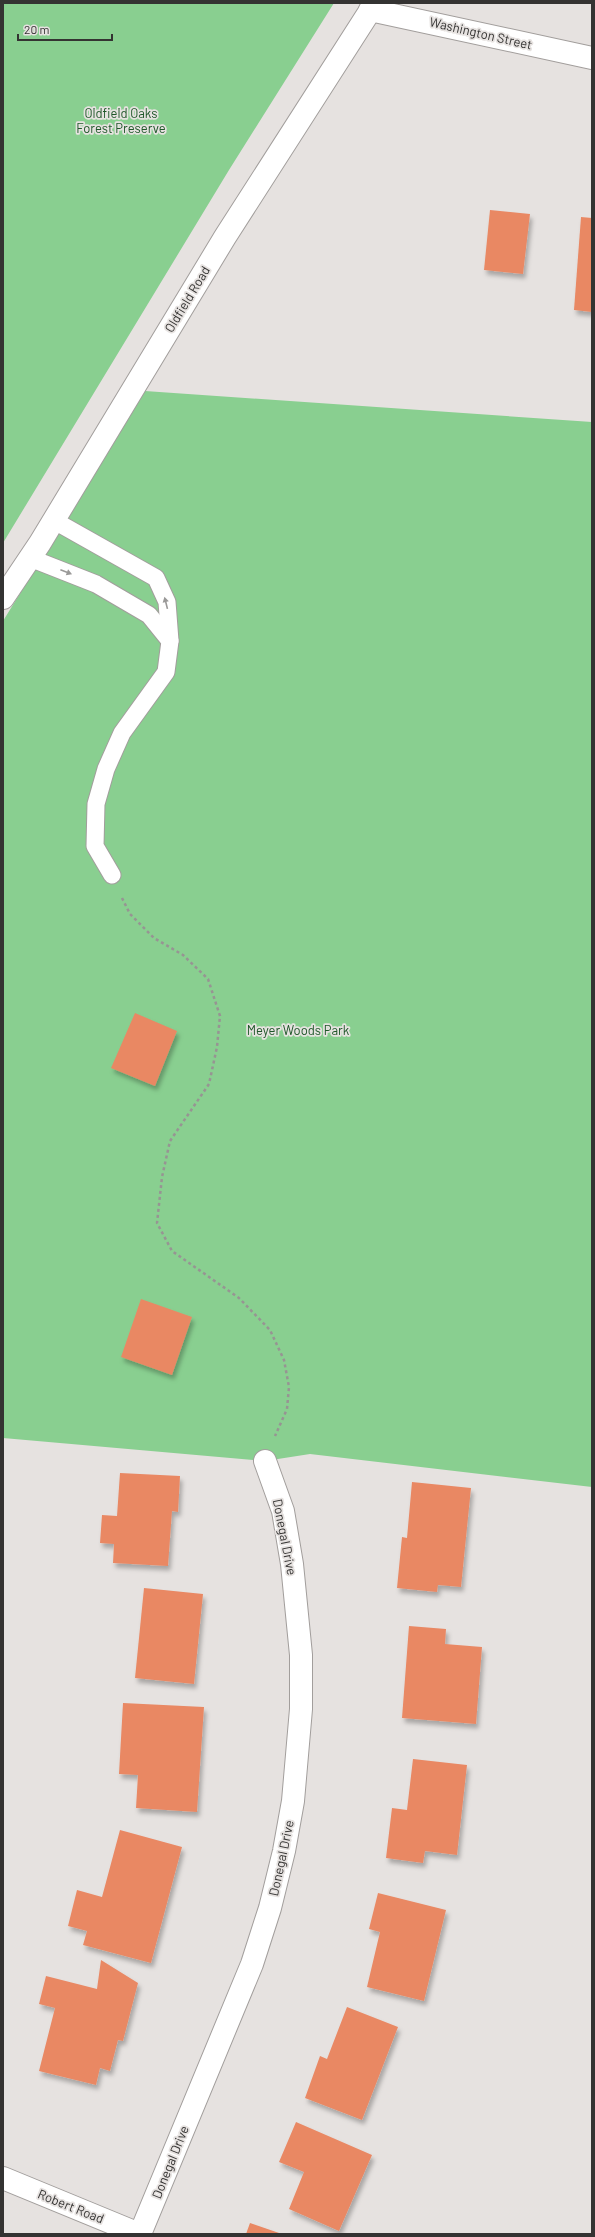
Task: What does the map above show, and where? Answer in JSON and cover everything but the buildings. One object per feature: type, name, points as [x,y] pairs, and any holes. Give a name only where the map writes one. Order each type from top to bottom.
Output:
[{"type":"street","name":"Washington Street","points":[[372,7],[592,58]]},
{"type":"street","name":"Oldfield Road","points":[[3,598],[30,558],[225,237],[372,7]]},
{"type":"street","name":"Donegal Drive","points":[[140,2234],[252,1964],[271,1900],[293,1801],[301,1709],[301,1655],[292,1564],[284,1519],[265,1461]]},
{"type":"street","name":"Robert Road","points":[[3,2178],[140,2234]]},
{"type":"lane","points":[[53,520],[156,578],[167,602],[170,641],[166,672],[122,733],[106,770],[96,804],[95,846],[112,875]]},
{"type":"lane","points":[[30,558],[96,584],[149,615],[170,641]]},
{"type":"path","points":[[112,875],[130,914],[154,938],[183,955],[208,979],[220,1016],[217,1047],[209,1084],[170,1141],[162,1177],[157,1223],[172,1252],[239,1298],[270,1330],[284,1360],[289,1387],[287,1409],[265,1461]]},
{"type":"green space","name":"Oldfield Oaks Forest Preserve","points":[[3,3],[334,3],[229,170],[3,543]]},
{"type":"green space","name":"Meyer Woods Park","points":[[145,391],[592,422],[592,1487],[310,1454],[265,1461],[3,1438],[3,621]]}]
